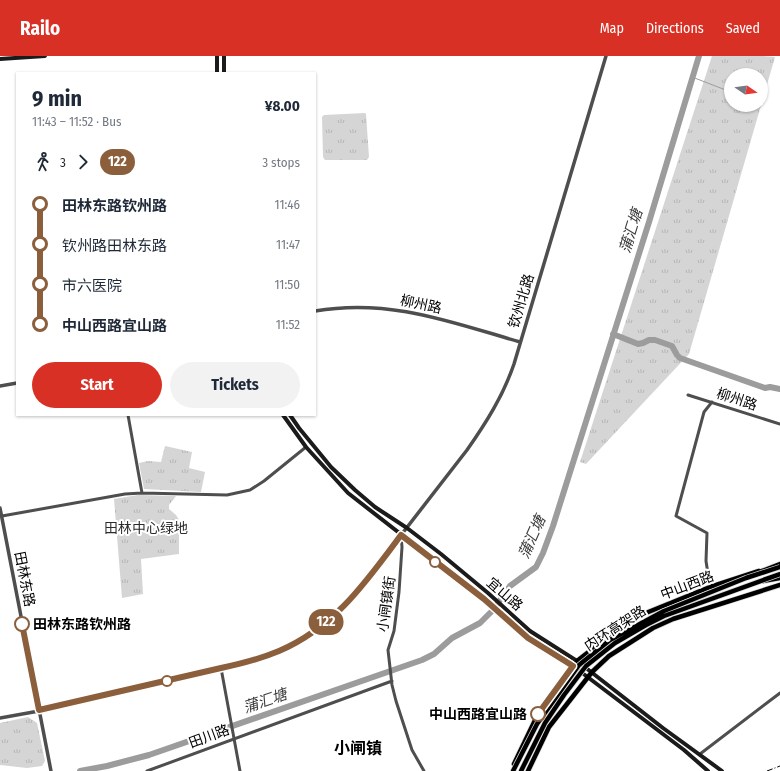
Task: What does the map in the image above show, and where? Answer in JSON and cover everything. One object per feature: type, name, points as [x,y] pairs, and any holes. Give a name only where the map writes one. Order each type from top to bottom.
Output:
[{"type":"main road","points":[[0,59],[45,56]]},
{"type":"main road","points":[[217,56],[217,72]]},
{"type":"main road","points":[[224,56],[224,72]]},
{"type":"main road","name":"宜山路","points":[[285,416],[306,447],[348,493],[484,599],[528,638],[573,666],[684,750],[708,771]]},
{"type":"main road","name":"宜山路","points":[[291,416],[299,428],[341,477],[375,507],[406,528],[488,593],[530,631],[577,661],[663,728],[722,771]]},
{"type":"main road","name":"中山西路","points":[[512,771],[538,714],[573,666],[577,661],[614,632],[636,617],[710,587],[780,565]]},
{"type":"main road","name":"内环高架路","points":[[512,771],[537,724],[579,665],[610,640],[664,610],[780,565]]},
{"type":"main road","name":"内环高架路","points":[[521,771],[545,723],[586,666],[615,644],[664,616],[780,574]]},
{"type":"main road","points":[[752,583],[780,578]]},
{"type":"main road","name":"中山西路","points":[[528,771],[549,727],[592,672],[609,656],[653,628],[780,585]]},
{"type":"street","name":"钦州北路","points":[[0,718],[248,662],[280,650],[319,628],[339,612],[354,597],[467,450],[500,399],[511,374],[606,56]]},
{"type":"street","name":"柳州路","points":[[316,311],[344,307],[365,307],[407,311],[438,318],[520,342]]},
{"type":"street","points":[[0,386],[16,383]]},
{"type":"street","name":"柳州路","points":[[688,395],[780,424]]},
{"type":"street","points":[[710,587],[706,561],[707,533],[676,516],[704,412],[712,402]]},
{"type":"street","points":[[128,416],[142,493]]},
{"type":"street","points":[[2,516],[125,494],[227,495],[250,490],[264,482],[306,447]]},
{"type":"street","name":"田林东路","points":[[0,508],[51,771]]},
{"type":"street","name":"小闸镇街","points":[[401,535],[401,573],[394,631],[388,650],[396,702],[410,744],[424,771]]},
{"type":"street","points":[[221,668],[240,771]]},
{"type":"street","name":"田川路","points":[[148,771],[392,681]]},
{"type":"street","points":[[700,754],[780,693]]},
{"type":"green space","points":[[712,56],[775,57],[768,81],[768,68],[724,68],[724,112],[759,112],[689,354],[586,464],[580,462]]},
{"type":"green space","points":[[365,113],[369,157],[367,160],[325,160],[323,157],[322,117],[324,115]]},
{"type":"green space","points":[[165,446],[192,452],[189,468],[205,472],[201,492],[144,489],[139,463],[148,461],[161,462]]},
{"type":"green space","name":"田林中心绿地","points":[[138,495],[176,496],[169,505],[169,509],[179,520],[179,554],[141,559],[143,594],[122,598],[114,499]]},
{"type":"green space","points":[[28,717],[37,723],[45,761],[42,766],[27,768],[0,765],[0,723]]},
{"type":"waterway","name":"蒲汇塘","points":[[80,771],[107,766],[149,755],[422,660],[434,654],[452,638],[480,623],[494,609],[510,586],[536,567],[553,526],[649,222],[699,56]]},
{"type":"waterway","points":[[692,77],[724,89]]},
{"type":"waterway","points":[[613,334],[638,344],[649,340],[655,340],[672,346],[680,358],[765,388],[770,387],[780,389]]},
{"type":"railway","points":[[767,771],[780,766]]},
{"type":"bus line","name":"122","points":[[22,624],[39,710],[248,662],[295,643],[331,619],[354,597],[401,535],[484,599],[528,638],[573,666],[538,714]]},
{"type":"place","name":"田林东路钦州路","points":[[22,624]]},
{"type":"place","name":"中山西路宜山路","points":[[538,714]]},
{"type":"district","name":"小闸镇","points":[[358,748]]}]
